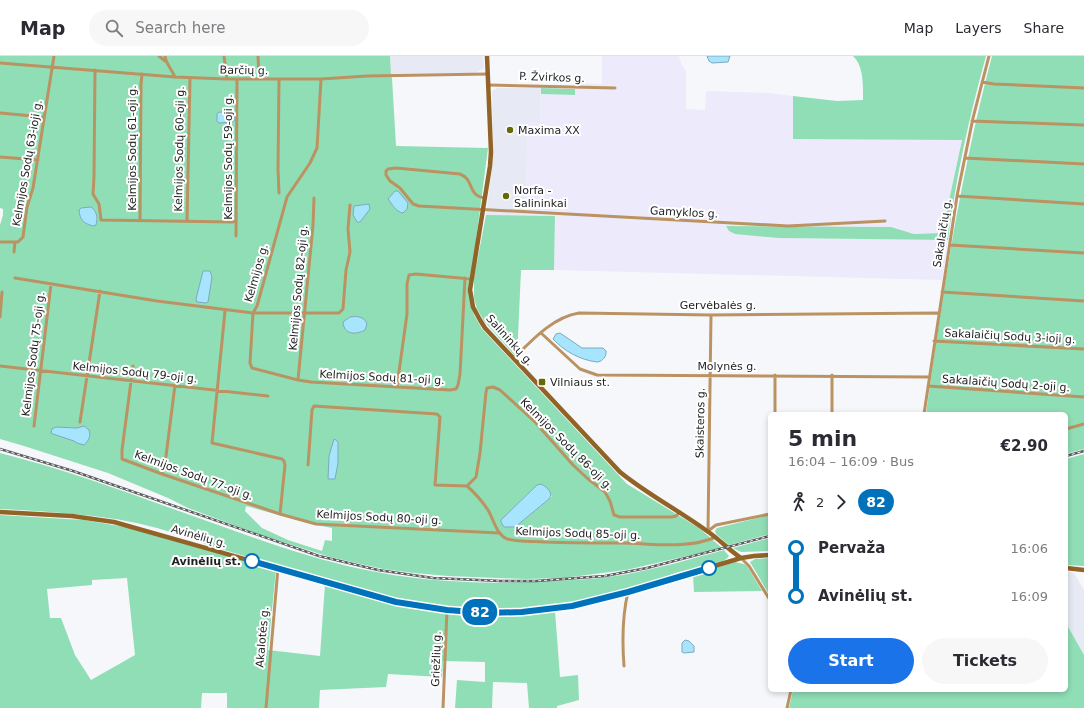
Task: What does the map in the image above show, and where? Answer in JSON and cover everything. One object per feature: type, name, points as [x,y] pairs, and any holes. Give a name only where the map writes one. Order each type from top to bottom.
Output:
[{"type":"main road","name":"Salininkų g.","points":[[487,56],[491,152],[485,198],[471,279],[471,299],[480,320],[620,472],[645,491],[708,531],[741,558]]},
{"type":"main road","name":"Avinėlių g.","points":[[0,512],[72,516],[114,522],[396,602],[447,610],[486,613],[522,612],[572,606],[628,592],[741,558]]},
{"type":"main road","points":[[741,558],[768,555]]},
{"type":"main road","points":[[1068,568],[1084,570]]},
{"type":"street","name":"Kelmijos Sodų 63-ioji g.","points":[[0,242],[20,241],[23,237],[27,207],[33,188],[38,160],[54,56]]},
{"type":"street","points":[[159,56],[171,67],[175,77]]},
{"type":"street","points":[[164,56],[165,61]]},
{"type":"street","points":[[224,56],[227,79]]},
{"type":"street","points":[[258,56],[259,79]]},
{"type":"street","name":"Sakalaičių g.","points":[[924,412],[938,313],[957,196],[972,121],[989,56]]},
{"type":"street","name":"Barčių g.","points":[[0,63],[175,77],[227,79],[321,79],[367,76],[488,74]]},
{"type":"street","points":[[95,70],[94,170],[92,189],[93,194],[99,204],[100,218],[103,221],[236,221]]},
{"type":"street","name":"Kelmijos Sodų 61-oji g.","points":[[140,221],[142,74]]},
{"type":"street","name":"Kelmijos Sodų 60-oji g.","points":[[187,221],[190,78]]},
{"type":"street","name":"Kelmijos Sodų 59-oji g.","points":[[236,236],[237,79]]},
{"type":"street","points":[[279,193],[278,169],[280,79]]},
{"type":"street","name":"Kelmijos g.","points":[[15,278],[225,311],[253,313],[257,306],[287,197],[310,163],[316,151],[318,144],[321,79]]},
{"type":"street","points":[[982,82],[994,84],[1084,88]]},
{"type":"street","name":"P. Žvirkos g.","points":[[488,85],[615,88]]},
{"type":"street","points":[[0,114],[44,117]]},
{"type":"street","points":[[972,121],[1084,125]]},
{"type":"street","points":[[0,156],[38,160]]},
{"type":"street","points":[[965,158],[1084,164]]},
{"type":"street","name":"Gamyklos g.","points":[[485,198],[479,198],[475,195],[468,179],[460,174],[396,168],[388,169],[386,171],[387,178],[400,188],[414,205],[433,207],[788,226],[885,222]]},
{"type":"street","points":[[957,196],[1084,204]]},
{"type":"street","name":"Kelmijos Sodų 82-oji g.","points":[[298,380],[314,198]]},
{"type":"street","points":[[253,313],[338,313],[343,309],[346,270],[350,252],[348,229],[350,205]]},
{"type":"street","points":[[14,252],[15,242]]},
{"type":"street","points":[[950,245],[1084,253]]},
{"type":"street","points":[[397,386],[407,314],[407,284],[409,275],[416,274],[471,279]]},
{"type":"street","name":"Kelmijos Sodų 81-oji g.","points":[[253,313],[250,366],[254,369],[298,380],[450,390],[458,387],[465,278]]},
{"type":"street","name":"Kelmijos Sodų 75-oji g.","points":[[34,426],[51,284]]},
{"type":"street","points":[[80,422],[100,291]]},
{"type":"street","points":[[0,317],[2,292]]},
{"type":"street","points":[[942,292],[1084,301]]},
{"type":"street","points":[[225,311],[212,443],[282,459],[284,461],[285,465],[280,514]]},
{"type":"street","name":"Gervėbalės g.","points":[[514,358],[557,320],[579,314],[938,313]]},
{"type":"street","name":"Skaisteros g.","points":[[708,531],[712,314]]},
{"type":"street","name":"Molynės g.","points":[[541,334],[580,369],[588,373],[606,376],[832,375],[929,377]]},
{"type":"street","name":"Sakalaičių Sodų 3-ioji g.","points":[[934,341],[1084,349]]},
{"type":"street","name":"Kelmijos Sodų 79-oji g.","points":[[0,366],[268,396]]},
{"type":"street","name":"Kelmijos Sodų 77-oji g.","points":[[133,366],[121,457],[122,459],[280,514]]},
{"type":"street","points":[[775,375],[775,412]]},
{"type":"street","points":[[832,375],[832,412]]},
{"type":"street","points":[[162,474],[166,456],[175,385]]},
{"type":"street","name":"Sakalaičių Sodų 2-oji g.","points":[[928,386],[1084,397]]},
{"type":"street","name":"Kelmijos Sodų 86-oji g.","points":[[467,486],[476,477],[486,392],[487,388],[493,387],[506,395],[535,422],[587,478],[605,492],[610,501],[614,515],[620,517],[672,518],[680,512]]},
{"type":"street","points":[[308,465],[312,408],[314,406],[438,414],[440,417],[435,485],[467,486]]},
{"type":"street","points":[[1068,428],[1084,424]]},
{"type":"street","name":"Kelmijos Sodų 85-oji g.","points":[[467,486],[481,500],[489,512],[499,533],[503,538],[509,540],[576,543],[635,543],[654,545],[692,544],[706,542],[716,537]]},
{"type":"street","name":"Kelmijos Sodų 80-oji g.","points":[[280,514],[316,524],[499,533]]},
{"type":"street","points":[[708,531],[716,525],[768,514]]},
{"type":"street","points":[[741,558],[750,566],[768,597]]},
{"type":"street","name":"Akalotės g.","points":[[266,708],[278,568]]},
{"type":"street","points":[[624,666],[622,638],[623,618],[628,592]]},
{"type":"street","name":"Griežlių g.","points":[[443,708],[447,610]]},
{"type":"street","points":[[787,708],[791,692]]},
{"type":"shaded area","points":[[390,56],[483,56],[484,68],[476,73],[391,74]]},
{"type":"shaded area","points":[[602,56],[679,56],[686,72],[686,109],[705,110],[706,91],[769,93],[793,96],[793,139],[962,139],[942,233],[914,234],[891,227],[726,226],[779,238],[948,240],[942,280],[554,270],[555,216],[525,215],[528,122],[540,123],[541,94],[575,95],[575,83],[602,84]]},
{"type":"shaded area","points":[[497,88],[541,88],[540,123],[528,123],[525,215],[486,215],[493,159],[492,91]]},
{"type":"shaded area","points":[[1068,572],[1074,573],[1084,590],[1084,655],[1068,627]]},
{"type":"green space","points":[[0,56],[390,56],[391,74],[389,74],[392,78],[396,146],[488,148],[469,295],[474,315],[482,329],[627,484],[699,528],[722,548],[626,570],[563,578],[526,579],[448,576],[383,569],[330,557],[258,534],[188,508],[108,473],[0,439],[0,225],[3,209],[0,208]],"holes":[[[537,485],[552,496],[515,527],[501,523],[501,520]],[[246,506],[311,524],[332,528],[332,541],[325,540],[322,551],[288,540],[262,528],[245,511]]]},
{"type":"green space","points":[[853,56],[986,56],[964,147],[948,240],[779,238],[735,234],[729,231],[726,226],[891,227],[914,234],[942,233],[962,140],[793,139],[793,96],[837,101],[863,100],[861,71],[857,60]]},
{"type":"green space","points":[[992,56],[1084,56],[1084,449],[1068,453],[1068,412],[926,412],[953,234],[981,100]]},
{"type":"green space","points":[[541,88],[575,89],[575,95],[541,94]]},
{"type":"green space","points":[[486,215],[555,216],[554,270],[521,270],[517,358],[484,321],[477,309],[474,298],[474,278]]},
{"type":"green space","points":[[0,453],[89,479],[250,537],[297,552],[345,565],[407,577],[430,580],[501,583],[585,579],[635,573],[724,550],[729,556],[726,559],[712,565],[678,572],[648,584],[566,603],[510,609],[454,608],[425,604],[396,599],[363,590],[211,546],[138,523],[79,514],[0,509]]},
{"type":"green space","points":[[1084,454],[1084,566],[1068,565],[1068,458]]},
{"type":"green space","points":[[0,515],[84,520],[131,528],[276,570],[268,650],[320,656],[325,584],[401,604],[448,613],[501,615],[555,611],[560,677],[578,675],[579,700],[557,706],[557,708],[529,708],[527,683],[493,682],[492,708],[455,708],[457,680],[485,682],[485,662],[443,661],[442,677],[388,674],[386,687],[320,690],[319,708],[227,708],[227,693],[202,693],[201,708],[0,708]],"holes":[[[127,578],[135,655],[91,680],[75,655],[61,618],[50,618],[47,589],[92,585],[92,580]]]},
{"type":"green space","points":[[768,515],[768,535],[729,545],[716,534],[715,531],[717,528]]},
{"type":"green space","points":[[768,539],[768,551],[741,552],[733,548]]},
{"type":"green space","points":[[768,558],[768,593],[750,562],[755,559]]},
{"type":"green space","points":[[735,562],[747,566],[762,591],[694,592],[693,575]]},
{"type":"green space","points":[[1068,627],[1084,655],[1084,708],[789,708],[793,692],[1068,692]]},
{"type":"water","points":[[707,56],[730,56],[728,62],[712,63],[709,61]]},
{"type":"water","points":[[219,112],[234,113],[235,120],[232,122],[219,123],[217,121],[217,114]]},
{"type":"water","points":[[395,191],[398,191],[408,203],[407,209],[403,213],[396,209],[388,199]]},
{"type":"water","points":[[369,204],[370,209],[360,222],[357,222],[353,215],[354,206]]},
{"type":"water","points":[[91,207],[95,211],[97,217],[96,225],[93,226],[83,221],[79,210],[81,208]]},
{"type":"water","points":[[203,271],[210,271],[212,277],[208,302],[206,303],[197,302],[196,299]]},
{"type":"water","points":[[350,317],[364,319],[367,324],[365,330],[358,333],[348,332],[343,322]]},
{"type":"water","points":[[560,333],[582,348],[603,348],[606,351],[605,357],[601,361],[597,362],[584,359],[573,354],[553,339],[556,334]]},
{"type":"water","points":[[84,426],[89,430],[90,437],[84,445],[51,433],[52,429],[56,427],[77,428]]},
{"type":"water","points":[[334,439],[338,442],[338,463],[335,479],[328,479],[329,456]]},
{"type":"water","points":[[541,484],[550,492],[551,495],[549,499],[515,527],[504,527],[501,520],[537,485]]},
{"type":"water","points":[[685,640],[689,641],[694,646],[694,652],[682,652],[682,643]]},
{"type":"railway","points":[[0,449],[73,471],[319,556],[378,570],[433,578],[536,581],[605,576],[647,568],[768,537]]},
{"type":"railway","points":[[1068,455],[1084,451]]},
{"type":"bus line","name":"82","points":[[252,561],[396,602],[421,607],[486,613],[522,612],[572,606],[628,592],[709,568]]},
{"type":"place","name":"Maxima XX","points":[[510,130]]},
{"type":"place","name":"Norfa - Salininkai","points":[[506,196]]},
{"type":"place","name":"Vilniaus st.","points":[[542,382]]},
{"type":"place","name":"Avinėlių st.","points":[[252,561]]}]
